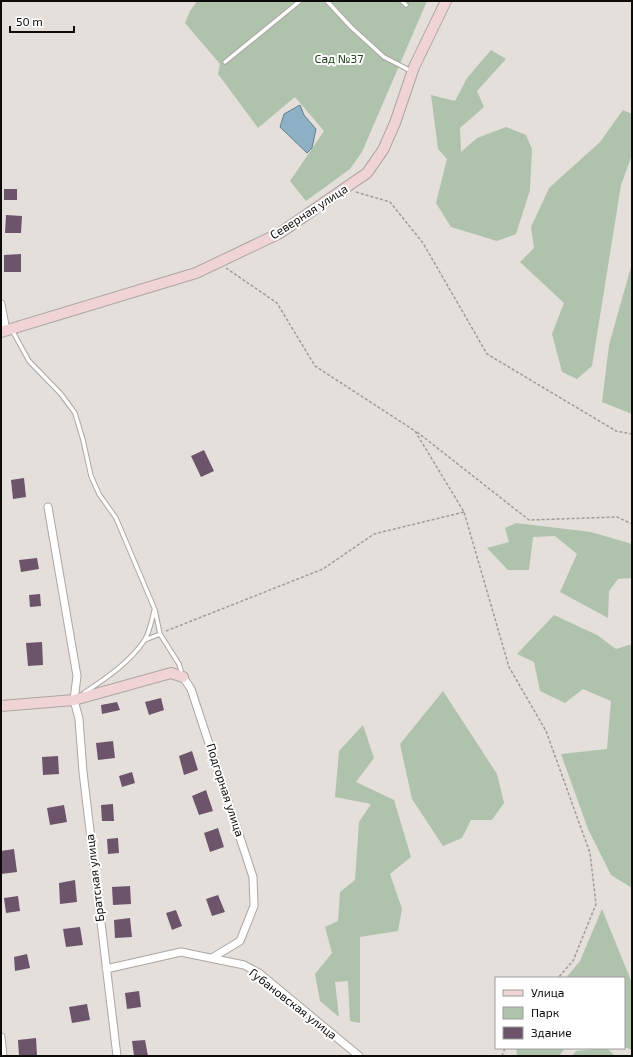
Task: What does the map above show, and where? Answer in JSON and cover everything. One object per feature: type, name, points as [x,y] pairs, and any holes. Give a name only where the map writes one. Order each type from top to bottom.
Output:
[{"type":"street","name":"Северная улица","points":[[5,329],[196,273],[280,233],[367,172],[383,150],[395,122],[412,72],[446,1]]},
{"type":"street","points":[[1,304],[5,329]]},
{"type":"street","points":[[48,507],[77,676],[74,700]]},
{"type":"street","points":[[1,706],[74,700],[171,673],[183,677]]},
{"type":"street","name":"Подгорная улица","points":[[183,677],[191,689],[254,877],[254,906],[240,941],[212,958]]},
{"type":"street","name":"Братская улица","points":[[74,700],[79,719],[83,772],[117,1056]]},
{"type":"street","name":"Губановская улица","points":[[106,969],[181,952],[244,965],[259,973],[359,1056]]},
{"type":"street","points":[[1,1037],[3,1056]]},
{"type":"lane","points":[[225,62],[300,1]]},
{"type":"lane","points":[[327,1],[350,27],[384,57],[412,72]]},
{"type":"lane","points":[[402,1],[406,5]]},
{"type":"lane","points":[[5,329],[29,362],[61,394],[76,413],[90,476],[99,494],[116,518],[155,610],[160,634],[178,664],[183,677]]},
{"type":"lane","points":[[74,700],[126,663],[145,640],[155,610]]},
{"type":"lane","points":[[145,640],[160,634]]},
{"type":"path","points":[[344,189],[390,202],[423,243],[487,354],[616,431],[632,434]]},
{"type":"path","points":[[218,263],[277,302],[315,366],[416,431],[529,520],[617,517],[632,524]]},
{"type":"path","points":[[416,431],[464,512],[510,667],[546,731],[590,853],[596,904],[573,961],[559,977]]},
{"type":"path","points":[[160,634],[323,569],[374,534],[464,512]]},
{"type":"green space","name":"Сад №37","points":[[197,1],[427,1],[362,152],[350,169],[306,201],[290,181],[324,131],[295,97],[258,128],[218,74],[220,64],[185,23],[190,11]]},
{"type":"green space","points":[[491,50],[506,59],[477,91],[484,107],[460,128],[461,152],[477,138],[506,127],[526,135],[532,149],[530,190],[516,234],[497,241],[451,227],[436,203],[447,159],[438,149],[431,95],[455,101],[467,78]]},
{"type":"green space","points":[[623,110],[632,114],[632,155],[621,185],[592,366],[577,379],[562,372],[552,334],[564,303],[520,262],[534,248],[531,227],[549,188],[600,142]]},
{"type":"green space","points":[[632,263],[632,414],[602,402],[609,345]]},
{"type":"green space","points":[[516,523],[591,532],[632,544],[632,578],[618,579],[609,591],[608,618],[560,592],[577,554],[555,536],[533,537],[529,570],[508,570],[487,548],[509,542],[505,528]]},
{"type":"green space","points":[[554,615],[597,635],[616,649],[632,644],[632,888],[611,875],[588,829],[561,754],[607,749],[611,701],[583,689],[565,703],[540,691],[534,662],[517,654]]},
{"type":"green space","points":[[443,691],[497,774],[504,803],[492,820],[471,820],[462,838],[443,846],[412,799],[400,744]]},
{"type":"green space","points":[[363,725],[374,758],[356,782],[394,800],[411,857],[390,874],[402,909],[398,931],[360,937],[360,1023],[350,1021],[348,981],[335,982],[339,1017],[320,1001],[315,974],[332,953],[325,927],[338,921],[340,892],[355,880],[359,822],[371,804],[335,797],[339,751]]},
{"type":"green space","points":[[602,909],[632,983],[632,1050],[625,1047],[625,977],[567,977],[580,961]]},
{"type":"green space","points":[[516,1049],[564,1049],[559,1056],[517,1056]]},
{"type":"green space","points":[[608,1049],[615,1056],[572,1056],[576,1051]]},
{"type":"water","points":[[300,105],[304,115],[316,129],[312,148],[307,153],[280,127],[284,114]]},
{"type":"building","points":[[4,189],[17,189],[17,200],[4,200]]},
{"type":"building","points":[[6,215],[22,216],[21,233],[5,233]]},
{"type":"building","points":[[21,254],[21,272],[4,272],[4,255]]},
{"type":"building","points":[[204,450],[214,471],[201,477],[191,456]]},
{"type":"building","points":[[24,478],[26,497],[13,499],[11,480]]},
{"type":"building","points":[[37,558],[39,569],[21,572],[19,560]]},
{"type":"building","points":[[40,594],[41,606],[30,607],[29,595]]},
{"type":"building","points":[[42,642],[43,665],[28,666],[26,643]]},
{"type":"building","points":[[161,698],[164,710],[149,715],[145,702]]},
{"type":"building","points":[[117,702],[120,710],[102,714],[101,705]]},
{"type":"building","points":[[113,741],[115,758],[98,760],[96,743]]},
{"type":"building","points":[[192,751],[198,770],[184,775],[179,756]]},
{"type":"building","points":[[58,756],[59,774],[43,775],[42,757]]},
{"type":"building","points":[[132,772],[135,783],[122,787],[119,776]]},
{"type":"building","points":[[206,790],[213,811],[199,815],[192,796]]},
{"type":"building","points":[[113,804],[114,821],[102,821],[101,805]]},
{"type":"building","points":[[64,805],[67,822],[50,825],[47,808]]},
{"type":"building","points":[[218,828],[224,847],[210,852],[204,833]]},
{"type":"building","points":[[118,838],[119,853],[108,854],[107,839]]},
{"type":"building","points":[[14,849],[17,872],[1,874],[1,851]]},
{"type":"building","points":[[75,880],[77,902],[60,904],[59,883]]},
{"type":"building","points":[[130,886],[131,904],[113,905],[112,887]]},
{"type":"building","points":[[218,895],[225,912],[212,916],[206,899]]},
{"type":"building","points":[[18,896],[20,911],[6,913],[4,898]]},
{"type":"building","points":[[176,910],[182,926],[172,930],[166,913]]},
{"type":"building","points":[[130,918],[132,937],[115,938],[114,920]]},
{"type":"building","points":[[80,927],[83,945],[66,947],[63,929]]},
{"type":"building","points":[[27,954],[30,968],[15,971],[14,957]]},
{"type":"building","points":[[139,991],[141,1007],[127,1009],[125,993]]},
{"type":"building","points":[[87,1004],[90,1020],[72,1023],[69,1007]]},
{"type":"building","points":[[36,1038],[37,1055],[19,1056],[18,1040]]},
{"type":"building","points":[[145,1040],[148,1056],[134,1056],[132,1041]]}]
